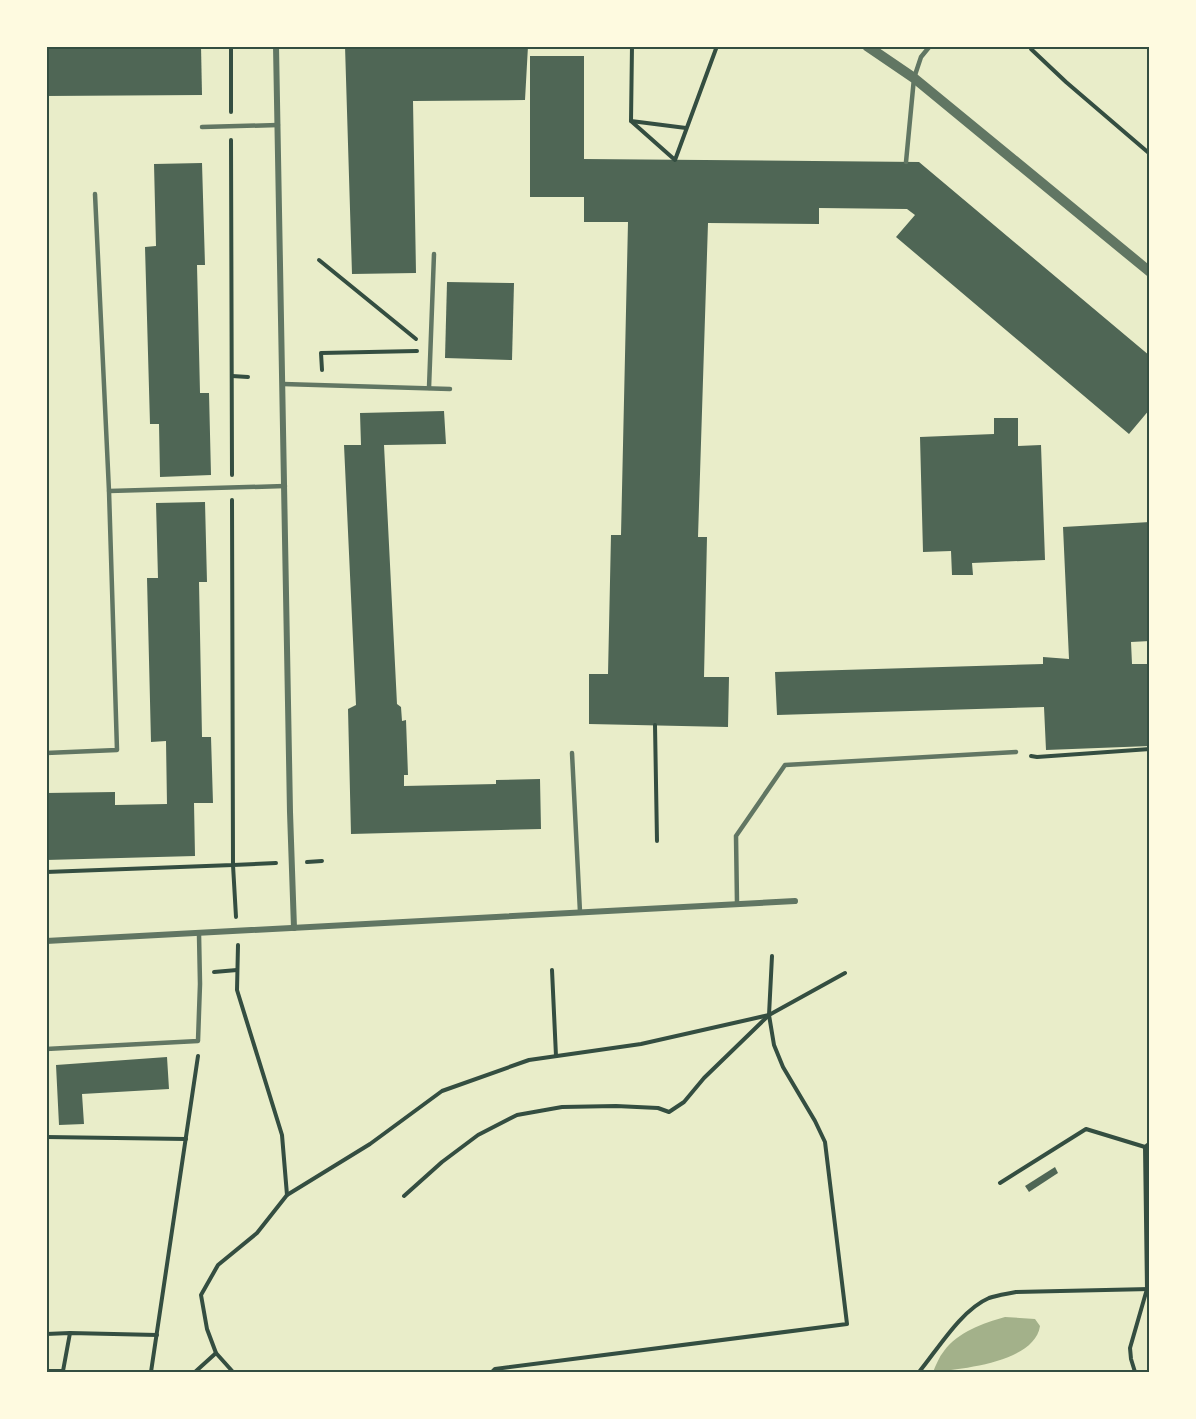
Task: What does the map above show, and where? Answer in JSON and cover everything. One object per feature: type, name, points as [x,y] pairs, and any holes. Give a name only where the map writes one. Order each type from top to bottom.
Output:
[{"type":"street","points":[[276,46],[294,928]]},
{"type":"street","points":[[867,46],[914,78],[1149,272]]},
{"type":"street","points":[[46,941],[795,901]]},
{"type":"lane","points":[[906,162],[914,78],[921,57],[930,46]]},
{"type":"lane","points":[[202,127],[278,125]]},
{"type":"lane","points":[[46,753],[117,750],[109,491],[95,194]]},
{"type":"lane","points":[[429,388],[434,254]]},
{"type":"lane","points":[[283,384],[450,389]]},
{"type":"lane","points":[[109,491],[285,486]]},
{"type":"lane","points":[[737,903],[736,836],[785,765],[1016,752]]},
{"type":"lane","points":[[572,753],[580,912]]},
{"type":"lane","points":[[46,1049],[198,1041],[199,934]]},
{"type":"path","points":[[231,46],[233,865],[237,931],[237,990],[282,1136],[287,1195]]},
{"type":"path","points":[[632,46],[630,120],[675,160],[717,46]]},
{"type":"path","points":[[1031,46],[1066,82],[1149,154]]},
{"type":"path","points":[[630,120],[687,128]]},
{"type":"path","points":[[319,260],[430,350]]},
{"type":"path","points":[[322,375],[321,353],[430,350]]},
{"type":"path","points":[[232,376],[248,377]]},
{"type":"path","points":[[655,725],[657,841]]},
{"type":"path","points":[[1016,752],[1037,757],[1149,749]]},
{"type":"path","points":[[46,872],[322,861]]},
{"type":"path","points":[[492,1372],[495,1369],[847,1324],[825,1142],[783,1066],[774,1045],[769,1015],[772,956]]},
{"type":"path","points":[[200,974],[237,970]]},
{"type":"path","points":[[552,970],[556,1057]]},
{"type":"path","points":[[404,1196],[442,1162],[478,1135],[518,1115],[562,1107],[616,1106],[658,1108],[669,1112],[684,1102],[704,1078],[769,1015],[845,973]]},
{"type":"path","points":[[233,1372],[216,1353],[207,1329],[201,1295],[218,1265],[256,1233],[287,1195],[370,1144],[442,1091],[529,1060],[641,1044],[769,1015]]},
{"type":"path","points":[[151,1372],[198,1056]]},
{"type":"path","points":[[1000,1183],[1086,1129],[1148,1146],[1148,1289],[1130,1348],[1135,1372]]},
{"type":"path","points":[[46,1137],[186,1139]]},
{"type":"path","points":[[919,1372],[957,1323],[986,1299],[999,1294],[1148,1289]]},
{"type":"path","points":[[46,1334],[70,1332],[157,1335]]},
{"type":"path","points":[[46,1371],[63,1372],[70,1332]]},
{"type":"path","points":[[195,1372],[216,1353]]},
{"type":"shaded area","points":[[1005,1317],[1035,1319],[1040,1326],[1035,1338],[1025,1348],[1012,1356],[978,1366],[933,1372],[942,1353],[956,1339],[980,1325]]},
{"type":"building","points":[[46,46],[201,46],[202,95],[46,96]]},
{"type":"building","points":[[345,46],[528,46],[525,100],[413,101],[416,273],[352,274]]},
{"type":"building","points":[[530,56],[584,56],[584,159],[919,162],[1150,356],[1150,409],[1129,434],[896,237],[915,215],[907,209],[819,208],[819,224],[708,223],[698,537],[707,537],[704,677],[729,677],[728,727],[589,724],[589,674],[608,674],[611,535],[621,535],[628,222],[584,222],[584,197],[530,197]]},
{"type":"building","points":[[202,163],[205,265],[197,265],[200,393],[209,393],[211,475],[160,477],[159,424],[150,424],[145,247],[156,246],[154,164]]},
{"type":"building","points":[[447,282],[514,283],[512,360],[445,358]]},
{"type":"building","points":[[444,411],[446,444],[384,445],[397,704],[401,707],[402,721],[406,720],[408,775],[404,775],[404,786],[496,784],[496,780],[540,779],[541,829],[351,834],[348,709],[356,705],[344,445],[361,445],[360,413]]},
{"type":"building","points":[[994,418],[1018,418],[1018,446],[1041,445],[1045,560],[972,563],[973,575],[952,575],[951,551],[923,552],[920,437],[994,434]]},
{"type":"building","points":[[205,502],[207,582],[199,582],[202,737],[211,737],[213,803],[194,803],[195,856],[46,860],[46,793],[115,792],[115,805],[167,804],[166,741],[151,742],[147,578],[158,578],[156,503]]},
{"type":"building","points":[[1150,522],[1150,641],[1131,642],[1132,664],[1150,664],[1150,746],[1046,750],[1044,707],[777,715],[775,672],[1043,664],[1043,657],[1069,659],[1063,527]]},
{"type":"building","points":[[167,1057],[169,1089],[82,1094],[84,1124],[59,1125],[56,1065]]},
{"type":"building","points":[[1055,1167],[1058,1173],[1029,1192],[1025,1186]]}]
